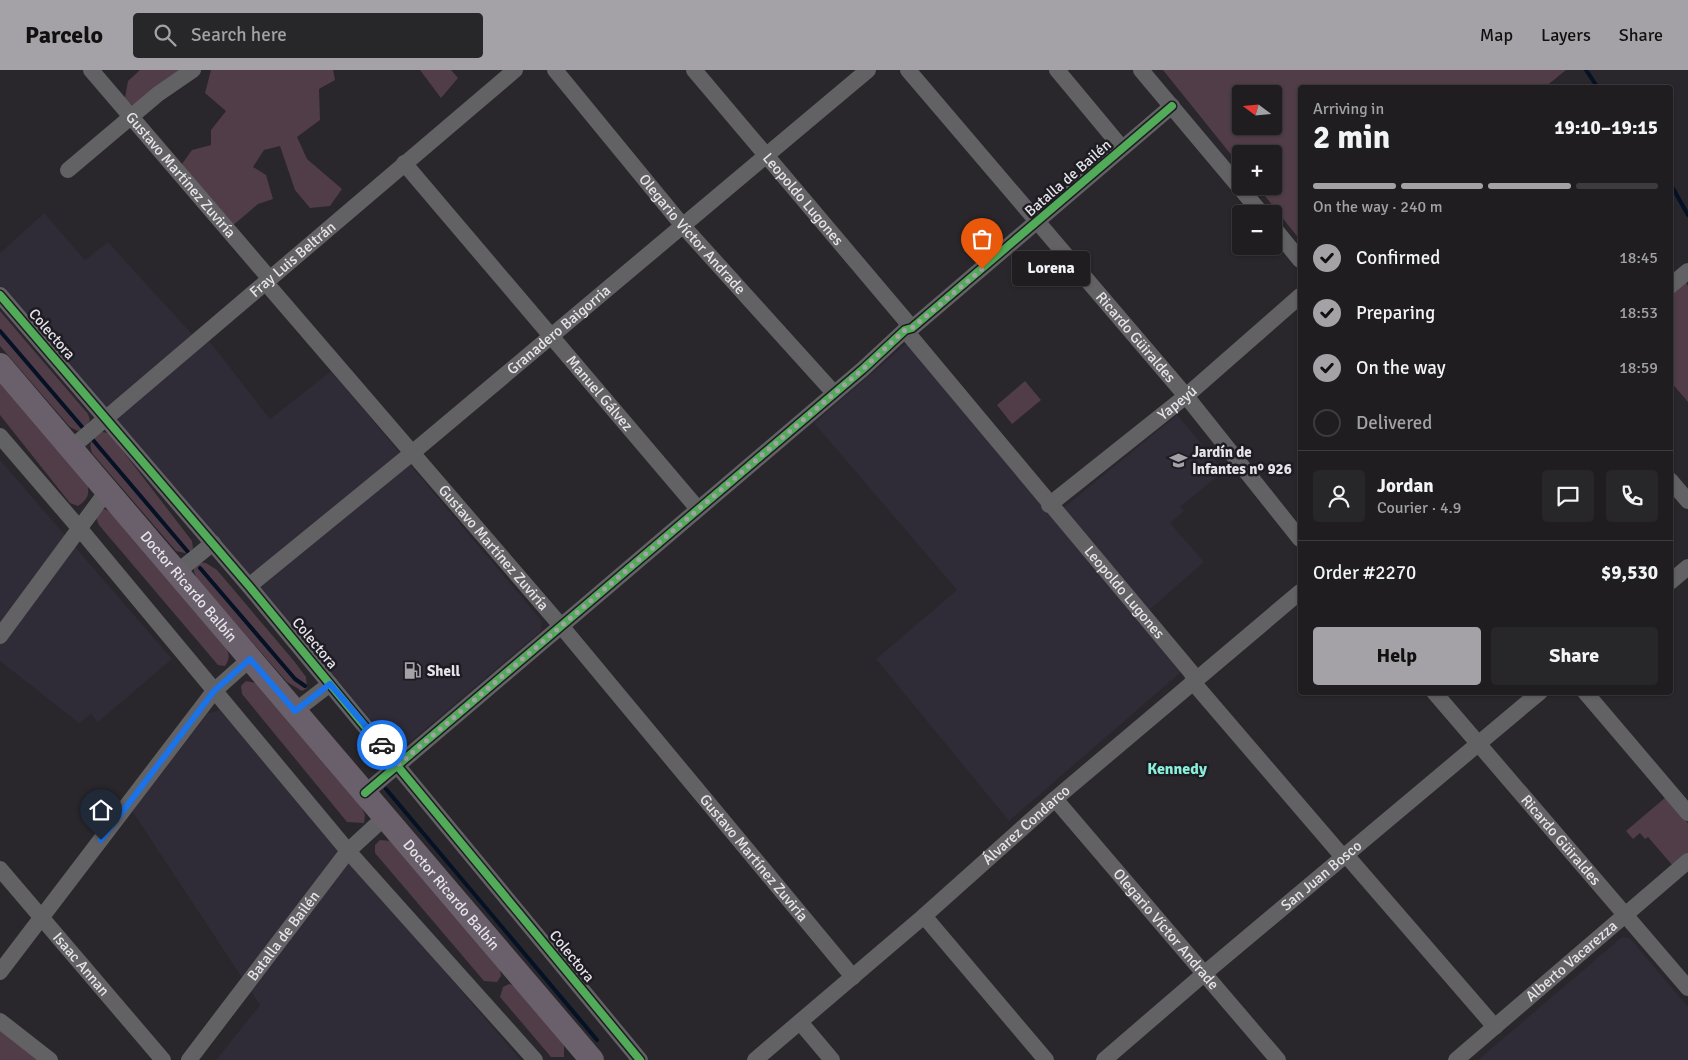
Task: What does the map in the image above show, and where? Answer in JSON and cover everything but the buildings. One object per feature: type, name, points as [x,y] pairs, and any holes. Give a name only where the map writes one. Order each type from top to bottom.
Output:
[{"type":"highway","name":"Doctor Ricardo Balbín","points":[[0,365],[365,793],[585,1057]]},
{"type":"street","name":"Gustavo Martínez Zuviría","points":[[91,70],[412,453],[562,626],[853,976]]},
{"type":"street","points":[[68,170],[158,94],[193,70]]},
{"type":"street","name":"Fray Luis Beltrán","points":[[71,448],[515,70]]},
{"type":"street","name":"Olegario Víctor Andrade","points":[[555,70],[683,226],[834,393]]},
{"type":"street","name":"Leopoldo Lugones","points":[[694,70],[908,329],[1049,505],[1191,672],[1198,688],[1495,1027]]},
{"type":"street","name":"Granadero Baigorria","points":[[249,586],[412,453],[868,70]]},
{"type":"street","name":"Ricardo Güiraldes","points":[[908,70],[1186,396],[1298,536]]},
{"type":"street","points":[[1057,70],[1122,148]]},
{"type":"street","points":[[1141,70],[1254,205]]},
{"type":"street","name":"Batalla de Bailén","points":[[365,793],[908,329],[1038,223],[1172,106]]},
{"type":"street","name":"Manuel Gálvez","points":[[404,163],[698,509]]},
{"type":"street","points":[[1282,238],[1298,258]]},
{"type":"street","points":[[1673,284],[1688,271]]},
{"type":"street","name":"Colectora","points":[[0,295],[249,586],[638,1059]]},
{"type":"street","name":"Yapeyú","points":[[1049,505],[1186,396],[1298,298]]},
{"type":"street","points":[[0,436],[80,529],[348,851],[535,1060]]},
{"type":"street","points":[[1673,484],[1688,501]]},
{"type":"street","points":[[0,636],[107,491]]},
{"type":"street","points":[[176,573],[212,543]]},
{"type":"street","points":[[1673,580],[1688,567]]},
{"type":"street","name":"Álvarez Condarco","points":[[755,1060],[924,916],[1054,799],[1298,594]]},
{"type":"street","points":[[0,972],[214,691],[250,659]]},
{"type":"street","points":[[295,711],[330,684]]},
{"type":"street","name":"Ricardo Güiraldes","points":[[1437,695],[1688,988]]},
{"type":"street","name":"San Juan Bosco","points":[[1104,1060],[1536,695]]},
{"type":"street","points":[[1588,695],[1688,813]]},
{"type":"street","name":"Olegario Víctor Andrade","points":[[1054,799],[1278,1060]]},
{"type":"street","name":"Batalla de Bailén","points":[[189,1060],[348,851],[384,817]]},
{"type":"street","name":"Alberto Vacarezza","points":[[1456,1060],[1688,861]]},
{"type":"street","name":"Isaac Annan","points":[[0,869],[163,1060]]},
{"type":"street","points":[[924,916],[1046,1060]]},
{"type":"street","points":[[0,1021],[50,1060]]},
{"type":"street","points":[[800,1022],[832,1060]]},
{"type":"shaded area","points":[[140,70],[181,70],[134,107],[125,98],[128,81]]},
{"type":"shaded area","points":[[211,70],[333,70],[335,80],[319,89],[320,120],[297,137],[307,159],[342,189],[330,206],[310,208],[295,190],[280,146],[264,150],[253,167],[266,175],[273,199],[258,204],[231,227],[179,168],[192,150],[211,145],[211,130],[226,111],[205,93]]},
{"type":"shaded area","points":[[420,70],[451,70],[458,78],[441,98]]},
{"type":"shaded area","points":[[1163,70],[1566,70],[1547,85],[1298,85],[1298,237],[1282,217],[1282,205],[1272,205],[1264,195],[1282,195],[1282,145],[1232,145],[1232,156]]},
{"type":"shaded area","points":[[44,213],[85,260],[108,242],[200,343],[207,338],[270,419],[331,371],[542,621],[541,631],[398,752],[0,286],[0,253]]},
{"type":"shaded area","points":[[1685,281],[1688,286],[1688,402],[1673,384],[1673,291]]},
{"type":"shaded area","points":[[0,311],[88,414],[90,420],[85,428],[78,431],[70,427],[0,346]]},
{"type":"shaded area","points":[[908,342],[1181,672],[1009,821],[876,659],[957,590],[814,423]]},
{"type":"shaded area","points":[[1025,381],[1041,400],[1012,424],[997,405]]},
{"type":"shaded area","points":[[0,382],[87,482],[87,496],[78,506],[70,503],[0,415]]},
{"type":"shaded area","points":[[1177,415],[1224,471],[1180,507],[1184,511],[1170,523],[1204,562],[1148,611],[1062,509]]},
{"type":"shaded area","points":[[102,432],[109,433],[192,541],[193,548],[189,554],[176,551],[92,453],[91,443]]},
{"type":"shaded area","points":[[0,460],[172,659],[98,722],[91,714],[79,723],[0,661]]},
{"type":"shaded area","points":[[105,509],[112,513],[223,644],[228,655],[225,666],[218,665],[99,525],[96,518],[98,512]]},
{"type":"shaded area","points":[[197,562],[206,563],[217,570],[294,661],[306,677],[307,688],[302,691],[287,682],[197,579],[194,566]]},
{"type":"shaded area","points":[[246,681],[256,683],[361,806],[365,815],[364,823],[347,822],[242,694],[241,686]]},
{"type":"shaded area","points":[[220,710],[521,1060],[216,1060],[260,1005],[132,811],[207,714]]},
{"type":"shaded area","points":[[1666,797],[1688,823],[1688,854],[1673,866],[1648,837],[1645,839],[1640,833],[1633,839],[1626,831]]},
{"type":"shaded area","points":[[380,840],[390,841],[500,969],[501,976],[497,982],[484,981],[375,853],[375,845]]},
{"type":"shaded area","points":[[1622,937],[1630,938],[1688,1007],[1688,1060],[1478,1060]]},
{"type":"shaded area","points":[[509,984],[516,986],[561,1040],[564,1046],[564,1057],[551,1057],[500,997],[503,987]]},
{"type":"shaded area","points":[[0,1031],[38,1060],[0,1060]]},
{"type":"waterway","points":[[1586,70],[1596,85]]},
{"type":"waterway","points":[[1673,188],[1688,215]]},
{"type":"waterway","points":[[0,331],[83,428]]},
{"type":"waterway","points":[[93,440],[188,552]]},
{"type":"waterway","points":[[200,568],[295,679],[305,686]]},
{"type":"waterway","points":[[386,789],[597,1040]]},
{"type":"cycle path","points":[[365,793],[863,369],[905,330],[912,328],[1172,106]]},
{"type":"cycle path","points":[[0,295],[249,586],[640,1060]]},
{"type":"way so far","points":[[382,745],[398,765],[863,369],[905,330],[912,328],[982,269]]},
{"type":"place","name":"Lorena","points":[[982,269]]},
{"type":"place","name":"Jardín de Infantes nº 926","points":[[1178,461]]},
{"type":"place","name":"Shell","points":[[413,671]]},
{"type":"district","name":"Kennedy","points":[[1177,769]]},
{"type":"route","points":[[101,840],[214,691],[250,659],[295,711],[330,684],[382,745]]}]
